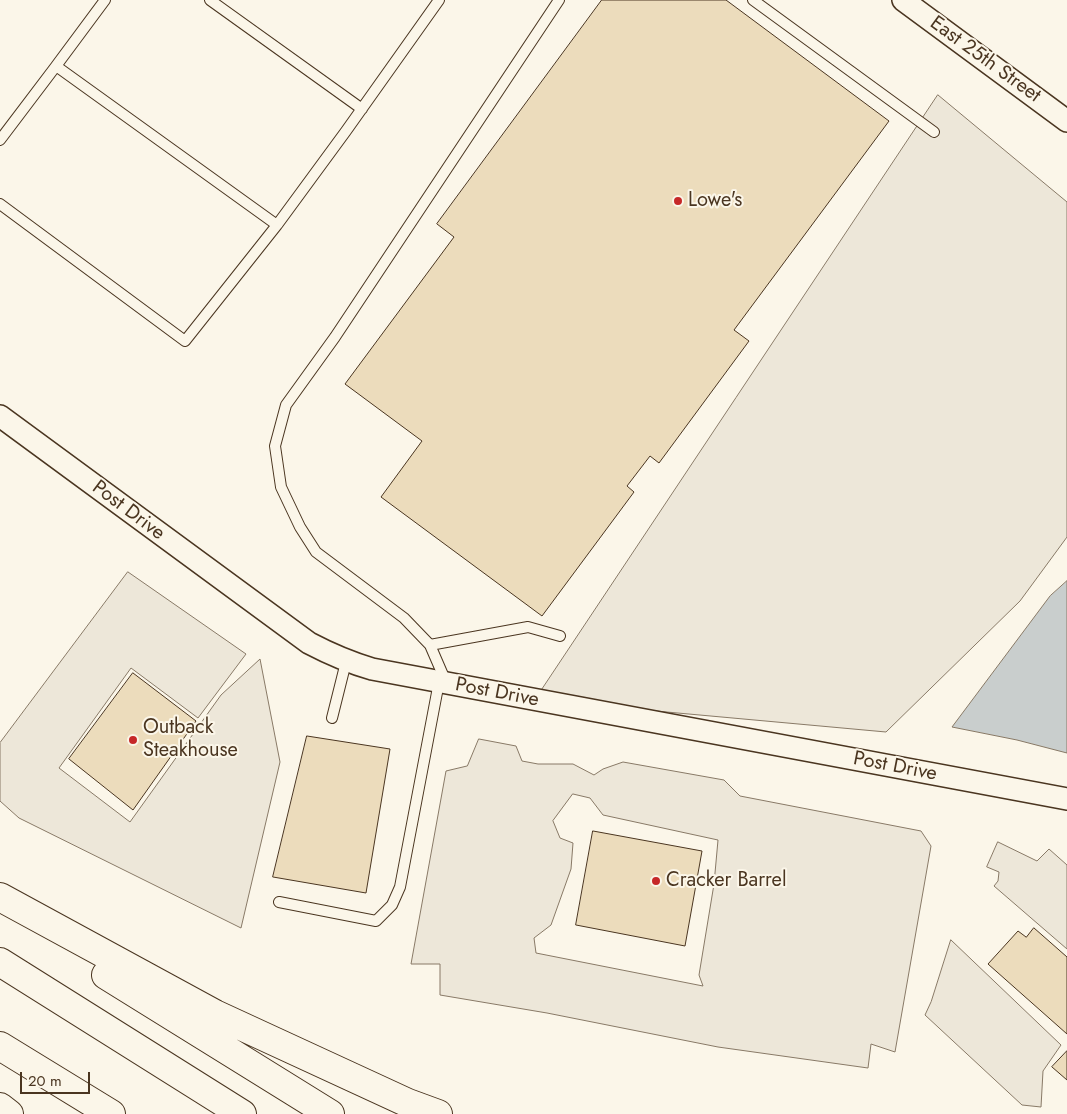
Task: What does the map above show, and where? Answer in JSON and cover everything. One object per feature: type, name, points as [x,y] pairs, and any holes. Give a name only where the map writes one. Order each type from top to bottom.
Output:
[{"type":"highway","points":[[0,897],[215,1014],[399,1099],[438,1114]]},
{"type":"highway","points":[[0,908],[330,1114]]},
{"type":"highway","points":[[0,962],[242,1114]]},
{"type":"highway","points":[[0,1046],[111,1114]]},
{"type":"highway","points":[[0,1108],[10,1114]]},
{"type":"street","name":"East 25th Street","points":[[903,0],[1067,121]]},
{"type":"street","name":"Post Drive","points":[[0,416],[309,643],[346,662],[443,683],[1067,799]]},
{"type":"lane","points":[[0,140],[105,0]]},
{"type":"lane","points":[[210,0],[362,109]]},
{"type":"lane","points":[[0,204],[185,341],[277,225],[439,0]]},
{"type":"lane","points":[[279,902],[376,920],[392,905],[400,887],[443,683],[430,645],[404,618],[316,552],[300,527],[281,487],[275,446],[286,405],[340,328],[559,0]]},
{"type":"lane","points":[[753,0],[934,132]]},
{"type":"lane","points":[[56,66],[277,225]]},
{"type":"lane","points":[[430,645],[528,626],[560,636]]},
{"type":"lane","points":[[332,718],[346,662]]},
{"type":"shaded area","points":[[938,95],[1067,202],[1067,537],[1020,601],[886,732],[535,700]]},
{"type":"shaded area","points":[[128,572],[246,654],[198,718],[131,668],[59,768],[130,822],[221,695],[260,659],[280,762],[241,928],[19,818],[0,801],[0,743]]},
{"type":"shaded area","points":[[1067,581],[1067,753],[1017,740],[952,727],[1050,596]]},
{"type":"shaded area","points":[[479,739],[516,746],[522,761],[538,764],[573,764],[594,775],[603,769],[623,762],[724,780],[740,796],[921,831],[931,846],[895,1052],[871,1044],[868,1068],[718,1047],[547,1013],[440,995],[440,964],[411,964],[446,771],[467,766]],"holes":[[[573,794],[590,798],[603,815],[718,840],[714,884],[699,975],[703,986],[536,953],[534,938],[551,925],[571,869],[573,843],[560,838],[553,821]]]},
{"type":"shaded area","points":[[998,842],[1037,861],[1049,849],[1067,865],[1067,949],[994,886],[998,881],[999,872],[987,867]]},
{"type":"shaded area","points":[[951,940],[1061,1045],[1043,1071],[1041,1107],[1022,1105],[925,1015]]},
{"type":"building","points":[[602,0],[726,0],[889,121],[734,330],[749,341],[659,463],[650,456],[627,486],[634,492],[542,616],[381,497],[422,441],[345,384],[454,237],[437,224]]},
{"type":"building","name":"Outback Steakhouse","points":[[133,673],[196,721],[133,810],[69,759]]},
{"type":"building","points":[[307,736],[390,749],[366,893],[273,877]]},
{"type":"building","points":[[593,831],[702,851],[685,946],[576,925]]},
{"type":"building","points":[[1034,928],[1067,957],[1067,1034],[988,964],[1018,931],[1026,937]]},
{"type":"building","points":[[1067,1051],[1067,1080],[1052,1067]]},
{"type":"place","name":"Lowe's","points":[[678,201]]},
{"type":"place","name":"Outback Steakhouse","points":[[133,740]]},
{"type":"place","name":"Cracker Barrel","points":[[656,881]]}]
